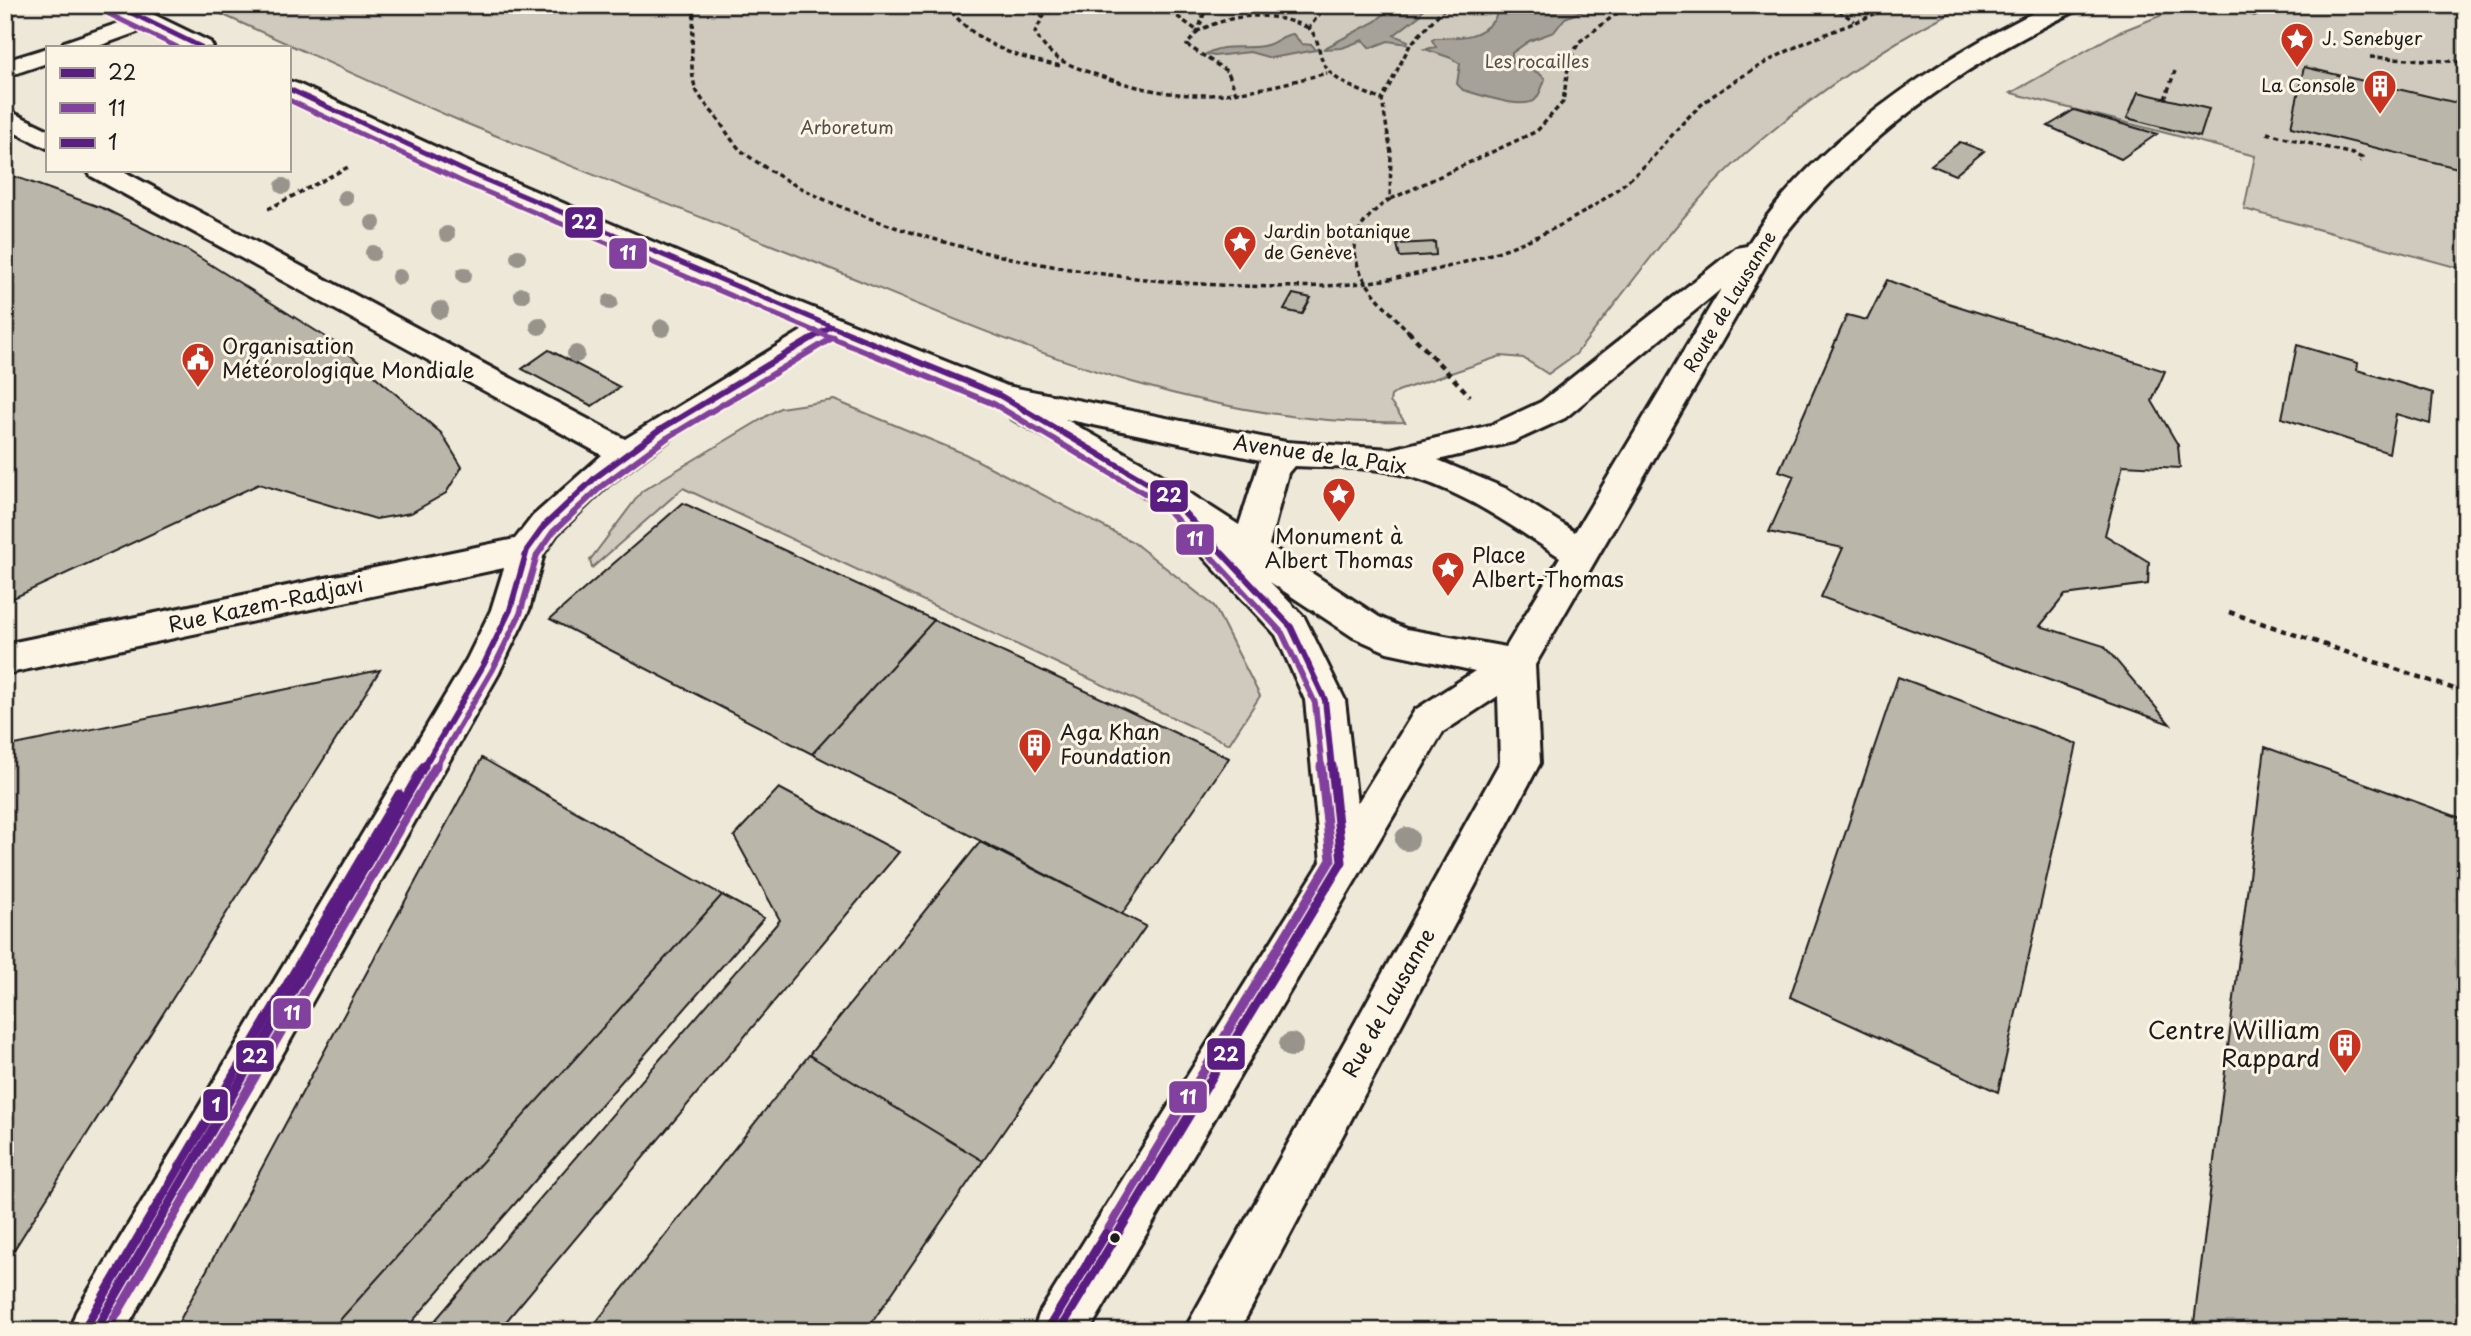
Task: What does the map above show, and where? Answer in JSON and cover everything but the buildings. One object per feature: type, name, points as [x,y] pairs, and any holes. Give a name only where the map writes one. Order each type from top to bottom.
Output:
[{"type":"main road","points":[[114,5],[199,46]]},
{"type":"main road","name":"Route de Lausanne","points":[[1582,554],[1767,237],[1831,162],[1907,99],[1977,51],[2070,5]]},
{"type":"main road","points":[[77,46],[145,21]]},
{"type":"main road","points":[[5,69],[46,55]]},
{"type":"main road","name":"Avenue de la Paix","points":[[290,89],[467,172],[829,328],[999,395],[1168,495],[1379,633],[1401,642],[1516,664]]},
{"type":"main road","points":[[5,117],[46,139]]},
{"type":"main road","points":[[105,172],[626,454]]},
{"type":"main road","points":[[1389,460],[1501,434],[1553,410],[1767,237]]},
{"type":"main road","points":[[95,1331],[408,799],[484,664],[510,610],[527,550],[545,524],[571,498],[626,454],[684,414],[829,328]]},
{"type":"main road","name":"Avenue de la Paix","points":[[999,395],[1286,454],[1389,460],[1434,471],[1495,498],[1582,554]]},
{"type":"main road","points":[[1250,549],[1272,469],[1286,454]]},
{"type":"main road","points":[[1168,495],[1291,628],[1325,700],[1342,862]]},
{"type":"main road","name":"Rue Kazem-Radjavi","points":[[5,659],[527,550]]},
{"type":"main road","points":[[1059,1331],[1429,721],[1516,664],[1582,554]]},
{"type":"main road","name":"Rue de Lausanne","points":[[1210,1331],[1520,763],[1516,664]]},
{"type":"path","points":[[694,5],[686,49],[691,76],[704,105],[722,133],[748,159],[783,182],[827,204],[887,226],[1020,259],[1101,272],[1251,286],[1324,286],[1425,271],[1479,258],[1571,222],[1649,161],[1667,136],[1717,93],[1796,47],[1854,21],[1878,14],[1891,5]]},
{"type":"path","points":[[946,5],[975,39],[997,51],[1171,95],[1236,93],[1327,73]]},
{"type":"path","points":[[963,5],[990,9],[1023,5],[1043,17]]},
{"type":"path","points":[[1059,5],[1043,17],[1035,32],[1041,46],[1062,66]]},
{"type":"path","points":[[1155,5],[1165,8],[1198,32]]},
{"type":"path","points":[[1198,32],[1207,5]]},
{"type":"path","points":[[1309,28],[1326,5]]},
{"type":"path","points":[[1391,199],[1391,153],[1382,100],[1409,45],[1447,5]]},
{"type":"path","points":[[1476,403],[1363,280],[1354,261],[1354,243],[1367,220],[1378,207],[1391,199],[1537,131],[1556,113],[1565,97],[1567,66],[1573,50],[1588,32],[1625,7],[1637,5]]},
{"type":"path","points":[[1832,5],[1854,21]]},
{"type":"path","points":[[1236,93],[1228,72],[1186,46],[1198,32],[1217,21],[1240,15],[1267,13],[1309,28],[1319,40],[1319,58],[1327,73],[1382,100]]},
{"type":"path","points":[[2370,57],[2466,62]]},
{"type":"path","points":[[2165,99],[2175,71]]},
{"type":"path","points":[[2267,132],[2353,155],[2362,158],[2360,162]]},
{"type":"path","points":[[259,213],[355,164]]},
{"type":"path","points":[[2229,612],[2466,693]]},
{"type":"green space","name":"Jardin botanique de Genève","points":[[236,5],[1967,5],[1934,21],[1864,63],[1762,139],[1707,191],[1673,230],[1576,354],[1548,374],[1523,358],[1501,356],[1398,391],[1391,396],[1390,402],[1405,422],[1325,420],[1247,410],[1170,393],[1020,344],[458,120],[221,14]]},
{"type":"green space","points":[[2187,5],[2232,5],[2254,16],[2273,10],[2267,5],[2466,5],[2466,270],[2244,209],[2255,156],[2011,93],[2117,33]]},
{"type":"green space","points":[[834,400],[965,454],[1133,542],[1214,606],[1260,696],[1229,744],[683,488],[592,568],[590,560],[642,491],[780,408]]},
{"type":"shaded area","points":[[1394,5],[1425,5],[1419,16],[1394,35],[1408,41],[1407,44],[1388,41],[1370,48],[1363,40],[1342,48],[1323,49],[1376,21]]},
{"type":"shaded area","points":[[1500,5],[1596,5],[1565,18],[1554,32],[1529,41],[1512,53],[1512,62],[1539,73],[1545,79],[1537,98],[1529,103],[1500,100],[1463,90],[1457,84],[1460,64],[1425,49],[1436,47],[1432,40],[1435,38],[1467,36],[1481,31],[1494,20]]},
{"type":"shaded area","points":[[1293,34],[1302,44],[1312,45],[1316,50],[1271,58],[1250,52],[1214,56],[1206,54],[1221,48],[1267,45]]},
{"type":"transit line","name":"22","points":[[115,5],[199,46]]},
{"type":"transit line","name":"11","points":[[109,14],[175,46]]},
{"type":"transit line","name":"22","points":[[290,89],[467,172],[712,278],[999,395],[1168,495],[1291,627],[1325,700],[1342,862],[1059,1331]]},
{"type":"transit line","name":"11","points":[[290,100],[463,182],[708,288],[994,404],[1161,503],[1282,633],[1315,703],[1331,860],[1050,1326]]},
{"type":"transit line","name":"22","points":[[95,1331],[484,664],[510,610],[527,550],[545,525],[596,477],[661,429],[829,328]]},
{"type":"transit line","name":"11","points":[[107,1331],[493,669],[520,614],[537,555],[553,532],[603,485],[667,438],[834,337]]},
{"type":"transit line","name":"1","points":[[86,1326],[399,794]]},
{"type":"transit line","name":"1","points":[[1050,1326],[1106,1233]]},
{"type":"place","name":"J. Senebyer","points":[[2297,69]]},
{"type":"place","name":"La Console","points":[[2380,116]]},
{"type":"place","name":"Jardin botanique de Genève","points":[[1240,272]]},
{"type":"place","name":"Organisation Météorologique Mondiale","points":[[198,389]]},
{"type":"place","name":"Monument à Albert Thomas","points":[[1339,524]]},
{"type":"place","name":"Place Albert-Thomas","points":[[1448,598]]},
{"type":"place","name":"Aga Khan Foundation","points":[[1035,775]]},
{"type":"place","name":"Centre William Rappard","points":[[2345,1075]]},
{"type":"park label","name":"Les rocailles","points":[[1537,62]]},
{"type":"park label","name":"Arboretum","points":[[847,128]]}]
